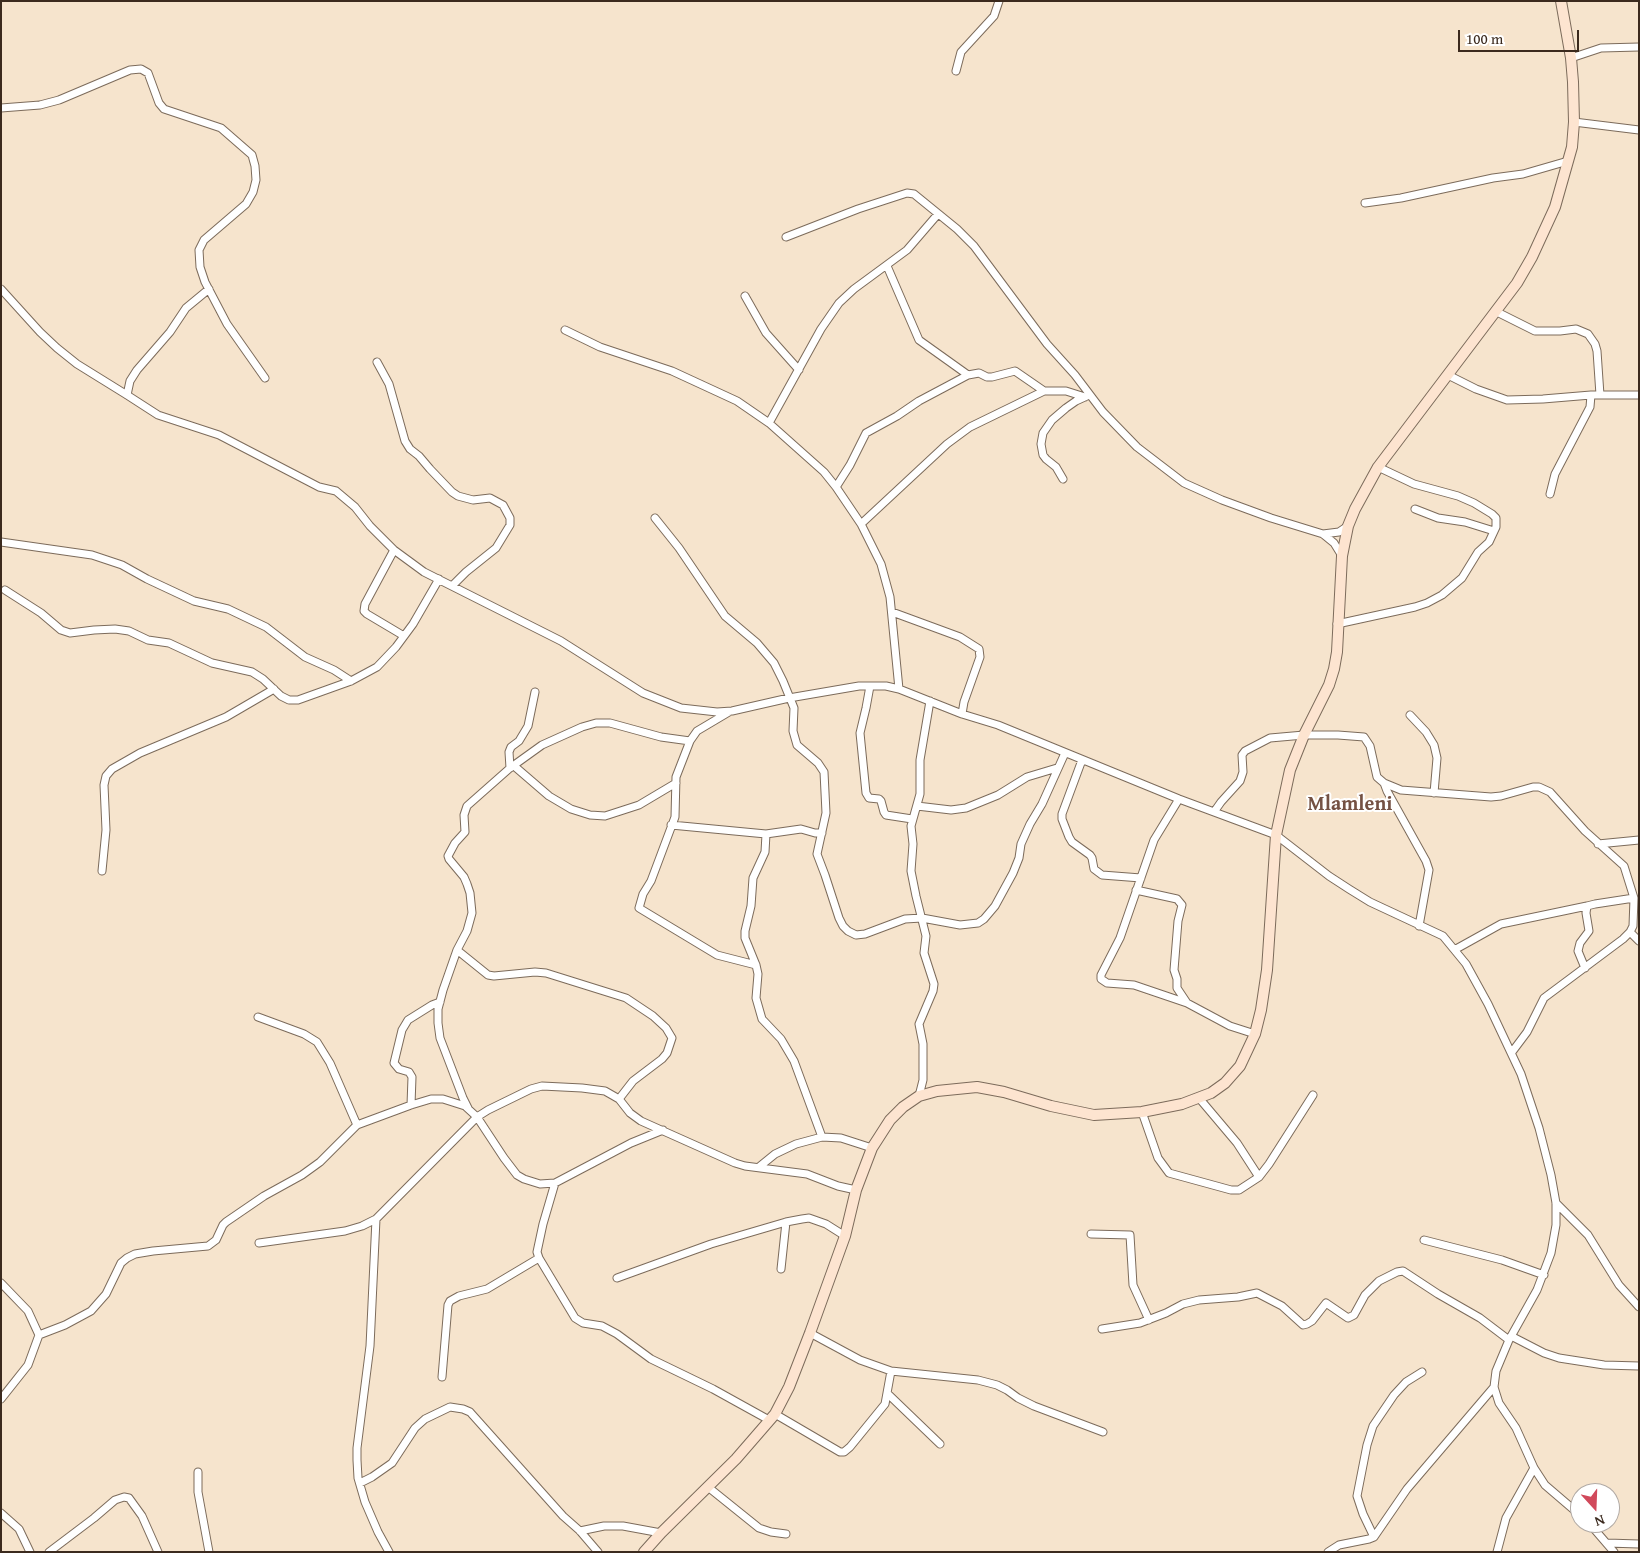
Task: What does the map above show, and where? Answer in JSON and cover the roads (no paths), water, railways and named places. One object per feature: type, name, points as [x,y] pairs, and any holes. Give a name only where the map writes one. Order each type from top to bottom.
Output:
[{"type":"main road","points":[[644,1552],[736,1459],[772,1417],[789,1387],[810,1333],[844,1236],[856,1190],[872,1148],[890,1120],[902,1107],[919,1096],[937,1091],[977,1087],[1094,1115],[1142,1112],[1174,1106],[1211,1093],[1240,1066],[1256,1034],[1267,970],[1276,835],[1290,770],[1304,735],[1329,685],[1337,652],[1342,556],[1348,526],[1378,466],[1517,283],[1532,257],[1555,207],[1572,147],[1574,122],[1571,58],[1561,1]]},
{"type":"street","points":[[956,71],[961,52],[994,16],[999,1]]},
{"type":"street","points":[[1571,58],[1601,48],[1639,47]]},
{"type":"street","points":[[1,108],[53,102],[130,70],[141,69],[148,73],[164,109],[221,128],[252,155],[256,180],[253,192],[246,204],[204,240],[199,250],[200,268],[208,289],[227,324],[265,378]]},
{"type":"street","points":[[1574,122],[1639,130]]},
{"type":"street","points":[[1365,203],[1401,198],[1493,178],[1523,174],[1568,161]]},
{"type":"street","points":[[786,237],[910,192],[918,196],[980,252],[1028,320],[1075,375],[1088,396],[1126,437],[1143,452],[1184,483],[1222,500],[1324,534],[1334,543],[1342,556]]},
{"type":"street","points":[[769,423],[821,329],[839,303],[887,266],[920,236],[938,214]]},
{"type":"street","points":[[887,266],[919,340],[968,375]]},
{"type":"street","points":[[1,288],[40,332],[77,364],[158,415],[218,435],[319,487],[336,492],[355,507],[370,526],[394,550],[424,572],[561,641],[644,694],[681,708],[717,712],[732,711],[789,698],[859,686],[886,686],[899,689],[962,714],[998,725],[1179,799],[1276,835],[1329,876],[1370,902],[1443,936],[1456,949],[1512,1052],[1526,1088],[1551,1175],[1556,1203],[1551,1253],[1544,1275],[1510,1338],[1496,1371],[1494,1387],[1499,1403],[1516,1428],[1534,1468],[1545,1485],[1570,1506]]},
{"type":"street","points":[[127,395],[130,381],[137,370],[170,332],[186,308],[208,289]]},
{"type":"street","points":[[745,296],[766,333],[798,370]]},
{"type":"street","points":[[1495,312],[1535,331],[1576,329],[1588,334],[1597,351],[1600,395]]},
{"type":"street","points":[[565,330],[600,347],[672,371],[737,401],[769,423],[824,472],[861,524],[881,564],[888,583],[899,689]]},
{"type":"street","points":[[377,362],[389,384],[405,441],[410,449],[419,456],[452,492],[458,496],[473,500],[483,497],[490,498],[503,505],[510,518],[510,525],[496,548],[452,585]]},
{"type":"street","points":[[836,487],[866,433],[919,401],[968,375],[979,373],[986,377],[992,377],[1015,371],[1044,391]]},
{"type":"street","points":[[1448,375],[1476,389],[1507,400],[1591,395],[1639,395]]},
{"type":"street","points":[[861,524],[957,436],[970,427],[1044,391],[1066,391],[1088,396]]},
{"type":"street","points":[[1550,494],[1555,474],[1590,407],[1591,395]]},
{"type":"street","points":[[1063,479],[1056,467],[1043,455],[1041,444],[1043,433],[1052,420],[1066,408],[1088,396]]},
{"type":"street","points":[[1337,624],[1415,607],[1442,595],[1462,578],[1478,552],[1489,542],[1497,521],[1496,518],[1458,496],[1414,484],[1378,466]]},
{"type":"street","points":[[1415,509],[1438,518],[1465,522],[1494,531]]},
{"type":"street","points":[[655,518],[679,548],[724,616],[743,629],[766,653],[783,681],[794,708],[794,732],[797,745],[818,763],[824,772],[826,813],[818,842],[817,854],[839,918],[843,926],[848,930],[856,934],[865,934],[898,920],[922,918],[960,925],[978,923],[984,919],[995,906],[1013,873],[1019,858],[1021,844],[1065,753]]},
{"type":"street","points":[[1324,534],[1339,532],[1348,526]]},
{"type":"street","points":[[1,542],[92,554],[122,565],[194,601],[228,609],[266,627],[305,657],[334,670],[351,682]]},
{"type":"street","points":[[394,550],[365,604],[364,611],[404,636]]},
{"type":"street","points":[[5,590],[41,613],[61,630],[70,633],[114,629],[129,631],[148,640],[169,643],[212,663],[252,672],[263,679],[281,696],[289,700],[298,700],[351,682],[377,667],[404,636],[438,579]]},
{"type":"street","points":[[892,612],[960,637],[979,649],[980,657],[964,702],[962,714]]},
{"type":"street","points":[[870,686],[860,733],[866,793],[869,798],[879,798],[886,815],[912,819]]},
{"type":"street","points":[[102,871],[106,830],[104,785],[106,776],[112,769],[140,754],[226,716],[274,689]]},
{"type":"street","points":[[536,692],[528,726],[520,741],[509,752],[512,767],[549,796],[571,808],[590,815],[605,816],[639,805],[676,783]]},
{"type":"street","points":[[919,1096],[923,1080],[923,1055],[919,1024],[933,991],[934,984],[924,953],[926,936],[911,871],[913,844],[910,826],[917,806],[921,781],[920,760],[922,741],[930,701]]},
{"type":"street","points":[[732,711],[697,731],[690,741],[676,777],[675,817],[639,908],[717,955],[756,964]]},
{"type":"street","points":[[1410,714],[1426,732],[1434,745],[1437,758],[1434,793]]},
{"type":"street","points":[[663,1130],[631,1143],[555,1183],[540,1184],[524,1179],[517,1174],[504,1158],[463,1098],[440,1038],[438,1023],[440,1002],[456,950],[467,931],[472,913],[470,893],[464,877],[448,856],[455,843],[465,832],[464,815],[467,806],[512,767],[542,745],[582,727],[596,723],[610,723],[661,737],[690,741]]},
{"type":"street","points":[[1214,812],[1240,782],[1243,772],[1242,755],[1245,750],[1270,738],[1304,735],[1338,734],[1364,737],[1370,746],[1377,777],[1384,783],[1401,790],[1491,797],[1533,787],[1539,787],[1550,792],[1598,844],[1624,866],[1634,898],[1634,919],[1630,932],[1544,998],[1527,1032],[1512,1052]]},
{"type":"street","points":[[1082,760],[1062,814],[1069,837],[1072,842],[1090,855],[1094,869],[1102,875],[1140,878]]},
{"type":"street","points":[[917,806],[951,810],[966,808],[998,795],[1027,777],[1057,768]]},
{"type":"street","points":[[1384,783],[1429,870],[1419,926]]},
{"type":"street","points":[[1179,799],[1154,840],[1120,938],[1103,970],[1101,979],[1113,984],[1134,985],[1187,1003],[1230,1026],[1256,1034]]},
{"type":"street","points":[[671,825],[766,834],[801,829],[822,833]]},
{"type":"street","points":[[766,834],[765,852],[753,878],[751,906],[744,931],[758,974],[756,998],[762,1019],[780,1039],[794,1061],[822,1137]]},
{"type":"street","points":[[1598,844],[1639,840]]},
{"type":"street","points":[[1136,890],[1177,899],[1182,905],[1178,921],[1174,970],[1177,988],[1187,1003]]},
{"type":"street","points":[[1456,949],[1501,924],[1595,904],[1634,898]]},
{"type":"street","points":[[1585,968],[1578,951],[1580,943],[1589,931],[1586,913],[1587,906]]},
{"type":"street","points":[[1630,932],[1639,941]]},
{"type":"street","points":[[456,950],[488,974],[494,976],[535,972],[546,973],[626,998],[653,1016],[666,1028],[672,1038],[667,1053],[633,1081],[619,1099]]},
{"type":"street","points":[[411,1104],[412,1077],[409,1072],[399,1069],[394,1063],[402,1030],[408,1020],[440,1002]]},
{"type":"street","points":[[258,1017],[304,1034],[317,1042],[330,1063],[357,1125]]},
{"type":"street","points":[[259,1243],[345,1231],[376,1219],[477,1118],[488,1110],[537,1087],[598,1090],[612,1094],[619,1099],[630,1113],[641,1120],[735,1163],[806,1174],[838,1186],[856,1190]]},
{"type":"street","points":[[1142,1112],[1158,1158],[1169,1174],[1231,1190],[1239,1190],[1259,1177],[1270,1164],[1313,1095]]},
{"type":"street","points":[[1199,1098],[1237,1143],[1259,1177]]},
{"type":"street","points":[[39,1335],[65,1325],[91,1311],[106,1294],[121,1263],[127,1258],[135,1254],[204,1247],[212,1244],[226,1222],[320,1162],[357,1125],[411,1104],[432,1099],[443,1099],[460,1104],[470,1110]]},
{"type":"street","points":[[759,1167],[775,1154],[796,1144],[822,1137],[840,1138],[872,1148]]},
{"type":"street","points":[[555,1183],[538,1242],[538,1258],[575,1318],[583,1323],[602,1326],[617,1334],[651,1359],[840,1452],[844,1452],[850,1447],[885,1404],[892,1371]]},
{"type":"street","points":[[1556,1203],[1588,1235],[1619,1285],[1639,1307]]},
{"type":"street","points":[[617,1278],[711,1244],[786,1222],[809,1218],[826,1224],[844,1236]]},
{"type":"street","points":[[376,1219],[370,1346],[357,1448],[360,1484],[372,1517],[389,1552]]},
{"type":"street","points":[[782,1269],[786,1222]]},
{"type":"street","points":[[1091,1234],[1130,1235],[1133,1285],[1149,1320]]},
{"type":"street","points":[[1424,1240],[1502,1260],[1544,1275]]},
{"type":"street","points":[[442,1377],[448,1305],[450,1301],[459,1296],[487,1289],[538,1258]]},
{"type":"street","points":[[1102,1329],[1140,1323],[1183,1304],[1198,1300],[1238,1297],[1257,1293],[1282,1306],[1303,1325],[1312,1321],[1326,1304],[1348,1318],[1354,1315],[1364,1295],[1379,1281],[1403,1271],[1510,1338],[1544,1353],[1559,1358],[1604,1365],[1639,1366]]},
{"type":"street","points":[[1,1283],[28,1311],[39,1335],[28,1365],[1,1399]]},
{"type":"street","points":[[810,1333],[860,1360],[892,1371],[978,1380],[997,1385],[1034,1406],[1103,1432]]},
{"type":"street","points":[[1374,1536],[1363,1514],[1357,1496],[1367,1445],[1373,1426],[1394,1395],[1406,1382],[1422,1372]]},
{"type":"street","points":[[1328,1552],[1339,1545],[1369,1539],[1374,1536],[1407,1489],[1494,1387]]},
{"type":"street","points":[[888,1394],[940,1444]]},
{"type":"street","points":[[360,1484],[392,1463],[415,1428],[425,1419],[450,1407],[463,1409],[470,1412],[563,1516],[598,1552]]},
{"type":"street","points":[[1497,1552],[1506,1518],[1534,1468]]},
{"type":"street","points":[[198,1472],[198,1492],[209,1552]]},
{"type":"street","points":[[708,1487],[759,1528],[786,1534]]},
{"type":"street","points":[[50,1552],[115,1500],[124,1497],[129,1498],[142,1516],[158,1552]]},
{"type":"street","points":[[1,1513],[19,1529],[30,1552]]},
{"type":"street","points":[[580,1532],[604,1526],[624,1526],[661,1533]]},
{"type":"street","points":[[1598,1533],[1614,1552]]},
{"type":"street","points":[[1607,1543],[1639,1544]]},
{"type":"district","name":"Mlamleni","points":[[1350,805]]}]
